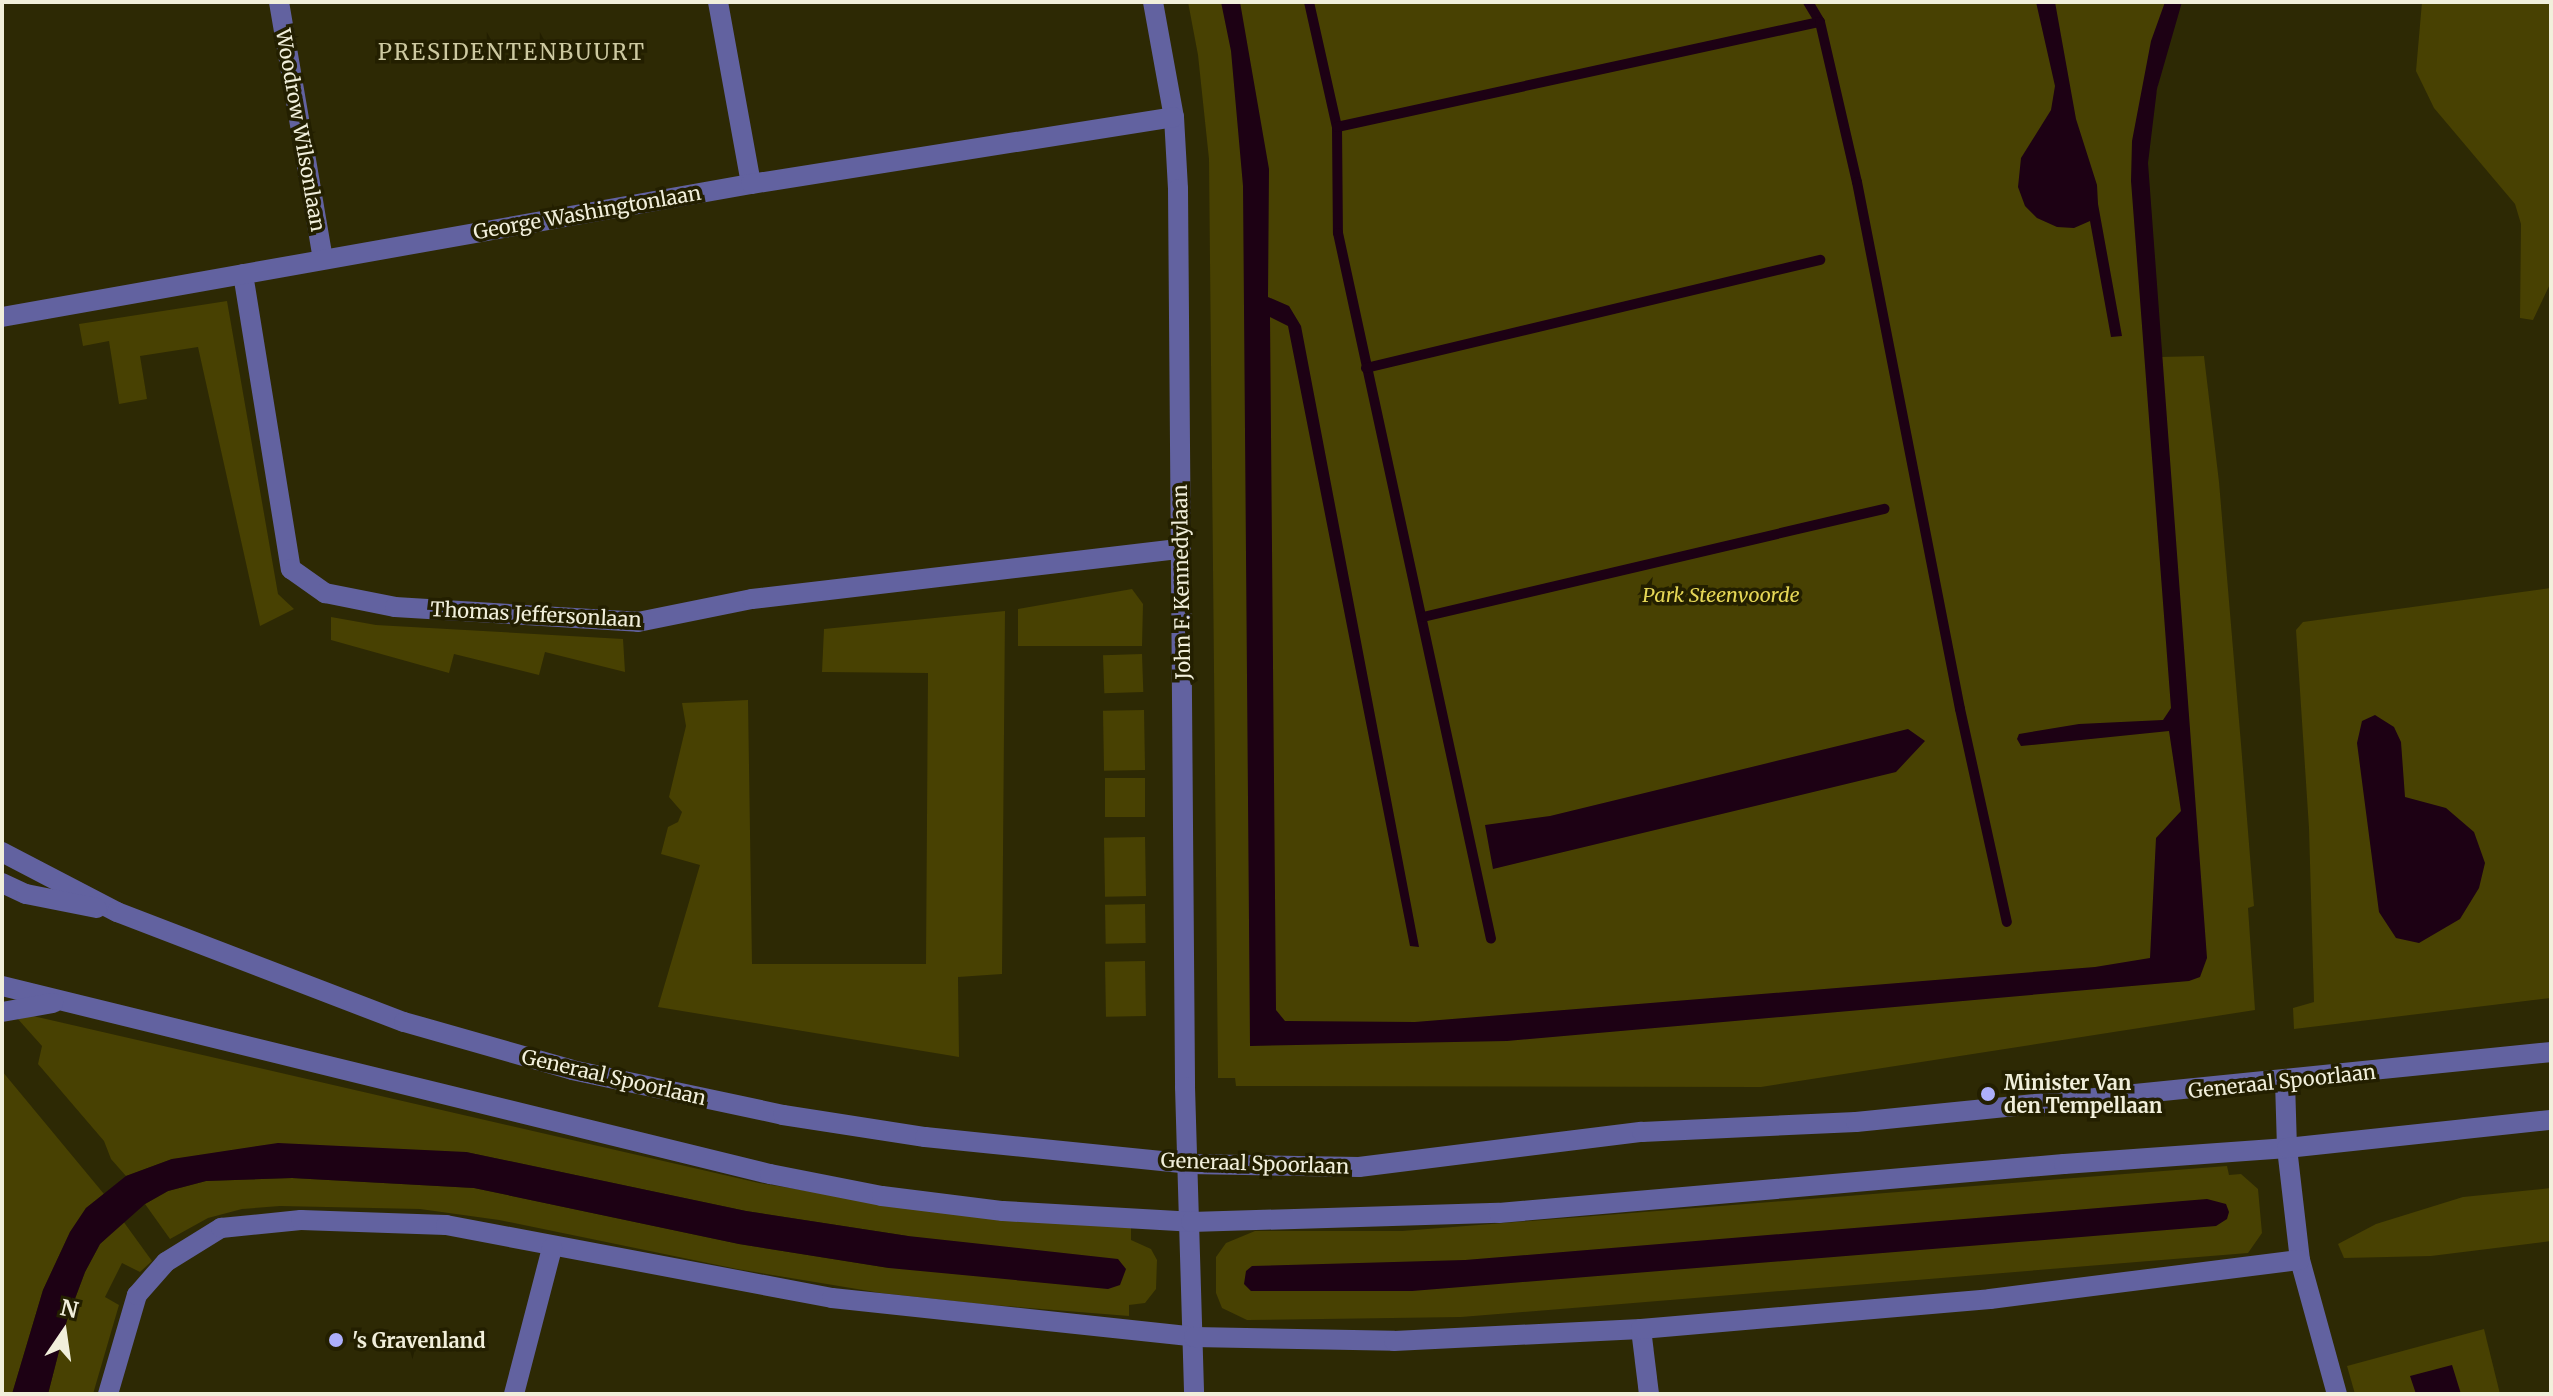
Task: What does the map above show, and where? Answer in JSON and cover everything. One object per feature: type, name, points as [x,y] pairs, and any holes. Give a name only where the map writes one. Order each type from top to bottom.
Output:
[{"type":"street","name":"Woodrow Wilsonlaan","points":[[279,2],[323,259]]},
{"type":"street","points":[[718,2],[751,184]]},
{"type":"street","name":"John F. Kennedylaan","points":[[1153,2],[1174,117],[1178,189],[1185,1087],[1194,1394]]},
{"type":"street","name":"George Washingtonlaan","points":[[2,317],[751,184],[1174,117]]},
{"type":"street","name":"Thomas Jeffersonlaan","points":[[243,274],[291,569],[325,593],[395,607],[638,622],[752,599],[1180,549]]},
{"type":"street","name":"Generaal Spoorlaan","points":[[2,852],[117,912],[404,1022],[572,1070],[783,1115],[925,1137],[1189,1164],[1359,1167],[1642,1132],[1856,1122],[2551,1052]]},
{"type":"street","points":[[2,883],[26,894],[117,912]]},
{"type":"street","points":[[2,986],[724,1163],[882,1196],[1003,1211],[1191,1222],[1499,1213],[2287,1148],[2551,1120]]},
{"type":"street","points":[[2,1012],[65,1001]]},
{"type":"street","points":[[2285,1081],[2287,1148],[2300,1260],[2337,1394]]},
{"type":"street","points":[[108,1394],[137,1295],[166,1262],[221,1228],[301,1220],[446,1225],[552,1248],[832,1298],[1194,1337],[1394,1341],[1641,1329],[1990,1299],[2300,1260]]},
{"type":"street","points":[[514,1394],[552,1248]]},
{"type":"street","points":[[1641,1329],[1649,1394]]},
{"type":"green space","name":"Park Steenvoorde","points":[[1188,2],[2177,2],[2136,180],[2160,361],[2160,357],[2204,356],[2219,482],[2254,906],[2248,908],[2255,1010],[1761,1087],[1236,1086],[1235,1078],[1218,1078],[1209,159],[1198,55]]},
{"type":"green space","points":[[2422,2],[2551,2],[2551,282],[2533,320],[2520,318],[2521,224],[2515,204],[2434,108],[2416,71]]},
{"type":"green space","points":[[227,301],[278,594],[294,609],[260,626],[198,347],[140,356],[147,399],[119,404],[109,341],[83,346],[79,324]]},
{"type":"green space","points":[[2551,588],[2551,998],[2294,1029],[2293,1008],[2314,1002],[2309,828],[2296,630],[2303,622]]},
{"type":"green space","points":[[1132,589],[1143,604],[1142,646],[1018,646],[1018,609]]},
{"type":"green space","points":[[1005,611],[1002,974],[958,977],[959,1057],[658,1007],[700,865],[661,854],[668,827],[678,822],[682,812],[669,797],[686,726],[682,703],[748,700],[752,964],[926,964],[928,673],[822,672],[824,629]]},
{"type":"green space","points":[[331,617],[376,625],[623,639],[625,672],[545,652],[539,675],[454,654],[449,673],[331,640]]},
{"type":"green space","points":[[1142,654],[1143,692],[1104,693],[1103,655]]},
{"type":"green space","points":[[1144,710],[1145,770],[1104,771],[1103,711]]},
{"type":"green space","points":[[1105,778],[1145,778],[1145,817],[1105,817]]},
{"type":"green space","points":[[1145,837],[1146,896],[1105,897],[1104,838]]},
{"type":"green space","points":[[1145,904],[1146,943],[1106,944],[1105,905]]},
{"type":"green space","points":[[1145,961],[1146,1016],[1106,1017],[1105,962]]},
{"type":"green space","points":[[33,1016],[759,1183],[889,1204],[1131,1226],[1131,1240],[1151,1249],[1157,1260],[1156,1289],[1145,1303],[1129,1305],[1129,1316],[980,1304],[881,1293],[737,1269],[499,1220],[420,1209],[280,1206],[242,1209],[208,1218],[170,1239],[145,1204],[168,1191],[206,1181],[292,1178],[474,1188],[739,1244],[889,1268],[908,1236],[746,1211],[466,1152],[172,1159],[126,1176],[111,1159],[104,1141],[38,1064],[42,1046],[17,1018]]},
{"type":"green space","points":[[2,1071],[104,1194],[86,1208],[70,1232],[43,1290],[12,1394],[2,1394]]},
{"type":"green space","points":[[2227,1166],[2229,1175],[2241,1174],[2258,1189],[2262,1233],[2248,1253],[1461,1317],[1247,1320],[1222,1308],[1216,1293],[1216,1257],[1226,1243],[1255,1231],[1402,1231]]},
{"type":"green space","points":[[2551,1188],[2551,1241],[2431,1256],[2344,1258],[2338,1244],[2376,1224],[2463,1197]]},
{"type":"green space","points":[[123,1221],[152,1261],[140,1272],[122,1263],[105,1297],[119,1305],[93,1394],[48,1394],[67,1320],[85,1272],[100,1244]]},
{"type":"green space","points":[[2484,1329],[2500,1394],[2355,1394],[2347,1366]]},
{"type":"shaded area","points":[[1221,2],[1240,2],[1269,169],[1268,297],[1289,306],[1301,326],[1419,947],[1410,946],[1288,326],[1270,317],[1276,1010],[1285,1021],[1415,1022],[2095,967],[2150,958],[2156,838],[2181,811],[2169,731],[2021,746],[2017,739],[2019,734],[2079,724],[2163,720],[2171,708],[2131,181],[2132,141],[2151,41],[2165,2],[2182,2],[2157,89],[2148,163],[2207,958],[2200,977],[2189,981],[1507,1041],[1250,1046],[1243,186],[1231,51]]},
{"type":"shaded area","points":[[2036,2],[2055,2],[2076,119],[2097,185],[2122,336],[2111,337],[2090,221],[2074,228],[2057,227],[2037,218],[2025,206],[2018,187],[2021,158],[2051,110],[2055,86]]},
{"type":"shaded area","points":[[2375,715],[2394,727],[2401,742],[2405,797],[2446,808],[2474,832],[2485,863],[2479,888],[2460,919],[2419,943],[2396,938],[2379,912],[2357,743],[2362,721]]},
{"type":"shaded area","points":[[1908,729],[1925,741],[1896,772],[1493,869],[1485,825],[1550,816]]},
{"type":"shaded area","points":[[278,1143],[466,1152],[746,1211],[908,1236],[1118,1259],[1126,1269],[1120,1285],[1108,1289],[889,1268],[739,1244],[474,1188],[292,1178],[206,1181],[168,1191],[145,1204],[100,1244],[85,1272],[67,1320],[48,1394],[12,1394],[43,1290],[70,1232],[86,1208],[126,1176],[172,1159]]},
{"type":"shaded area","points":[[2207,1199],[2226,1204],[2229,1212],[2227,1219],[2216,1226],[1412,1291],[1251,1291],[1244,1284],[1246,1271],[1252,1266],[1465,1260]]},
{"type":"shaded area","points":[[2452,1365],[2461,1394],[2416,1394],[2410,1376]]},
{"type":"waterway","points":[[1309,2],[1337,127],[1338,233],[1491,939]]},
{"type":"waterway","points":[[1808,2],[1820,22]]},
{"type":"waterway","points":[[1337,127],[1820,22],[1857,182],[1960,709],[2007,922]]},
{"type":"waterway","points":[[1366,368],[1820,260]]},
{"type":"waterway","points":[[1423,617],[1885,509]]},
{"type":"place","name":"Minister Van den Tempellaan","points":[[1988,1094]]},
{"type":"place","name":"'s Gravenland","points":[[336,1340]]},
{"type":"district","name":"PRESIDENTENBUURT","points":[[512,53]]}]
